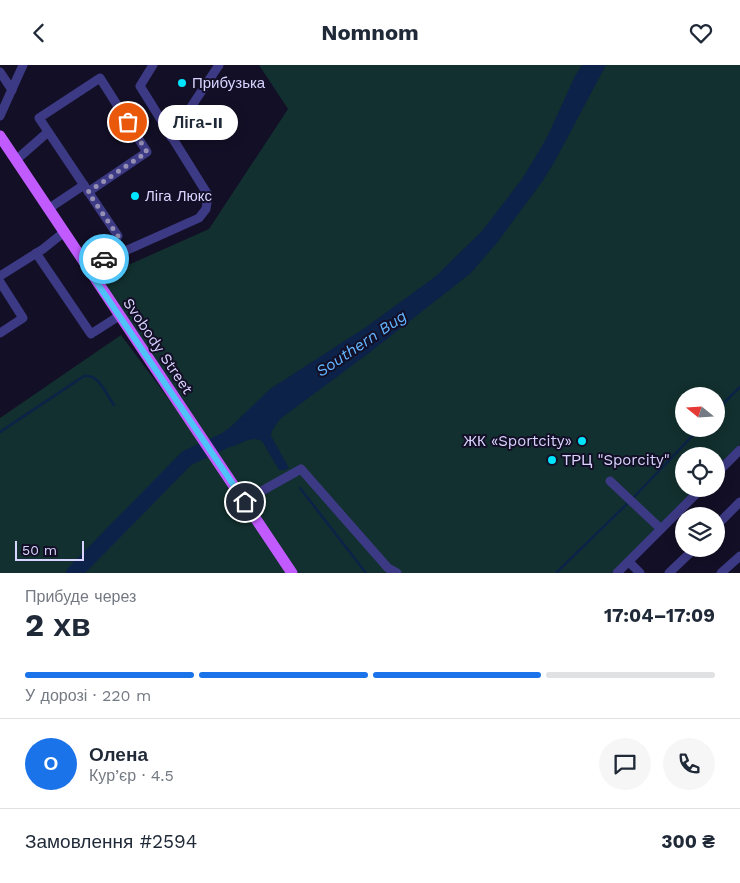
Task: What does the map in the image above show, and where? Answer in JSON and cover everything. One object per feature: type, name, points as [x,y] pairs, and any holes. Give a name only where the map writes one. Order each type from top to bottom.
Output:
[{"type":"main road","name":"Svobody Street","points":[[0,136],[63,233],[292,573]]},
{"type":"street","points":[[0,116],[24,65]]},
{"type":"street","points":[[87,268],[199,217],[206,209],[208,195],[140,86],[153,65]]},
{"type":"street","points":[[171,137],[219,65]]},
{"type":"street","points":[[0,71],[12,90]]},
{"type":"street","points":[[48,209],[86,188],[147,152],[100,78],[39,118],[48,132],[86,188],[118,236],[103,261]]},
{"type":"street","points":[[16,160],[48,132]]},
{"type":"street","points":[[0,276],[63,233]]},
{"type":"street","points":[[36,253],[92,333],[119,316]]},
{"type":"street","points":[[0,282],[23,318],[0,333]]},
{"type":"street","points":[[725,466],[738,455]]},
{"type":"street","points":[[245,502],[301,469],[388,568],[397,573]]},
{"type":"street","points":[[610,481],[661,529]]},
{"type":"street","points":[[617,573],[693,497]]},
{"type":"street","points":[[725,517],[740,502]]},
{"type":"street","points":[[722,573],[740,556]]},
{"type":"street","points":[[669,573],[686,557]]},
{"type":"street","points":[[628,562],[640,573]]},
{"type":"green space","points":[[259,65],[740,65],[740,444],[725,459],[725,447],[675,447],[675,497],[687,497],[611,573],[297,573],[99,278],[209,229],[288,109]]},
{"type":"green space","points":[[121,335],[177,410],[287,573],[0,573],[0,418]]},
{"type":"water","points":[[582,65],[606,65],[542,182],[496,244],[471,273],[369,353],[280,419],[271,436],[289,468],[279,470],[262,441],[257,439],[229,447],[223,436],[224,433],[270,389],[366,327],[436,276],[482,231],[522,179],[539,151]]},
{"type":"waterway","points":[[0,432],[84,376],[89,376],[98,381],[114,405]]},
{"type":"waterway","points":[[725,402],[740,387]]},
{"type":"waterway","name":"Southern Bug","points":[[74,573],[187,458],[226,440],[244,428]]},
{"type":"waterway","points":[[632,499],[691,437]]},
{"type":"waterway","points":[[300,488],[366,573]]},
{"type":"waterway","points":[[556,573],[628,503]]},
{"type":"way so far","points":[[104,259],[118,236],[88,192],[147,152],[128,122]]},
{"type":"place","name":"Прибузька","points":[[182,83]]},
{"type":"place","name":"Ліга-II","points":[[128,122]]},
{"type":"place","name":"Ліга Люкс","points":[[135,196]]},
{"type":"place","name":"ЖК «Sportcity»","points":[[582,441]]},
{"type":"place","name":"ТРЦ \"Sporcity\"","points":[[552,460]]},
{"type":"route","points":[[104,259],[87,268],[245,502]]}]
